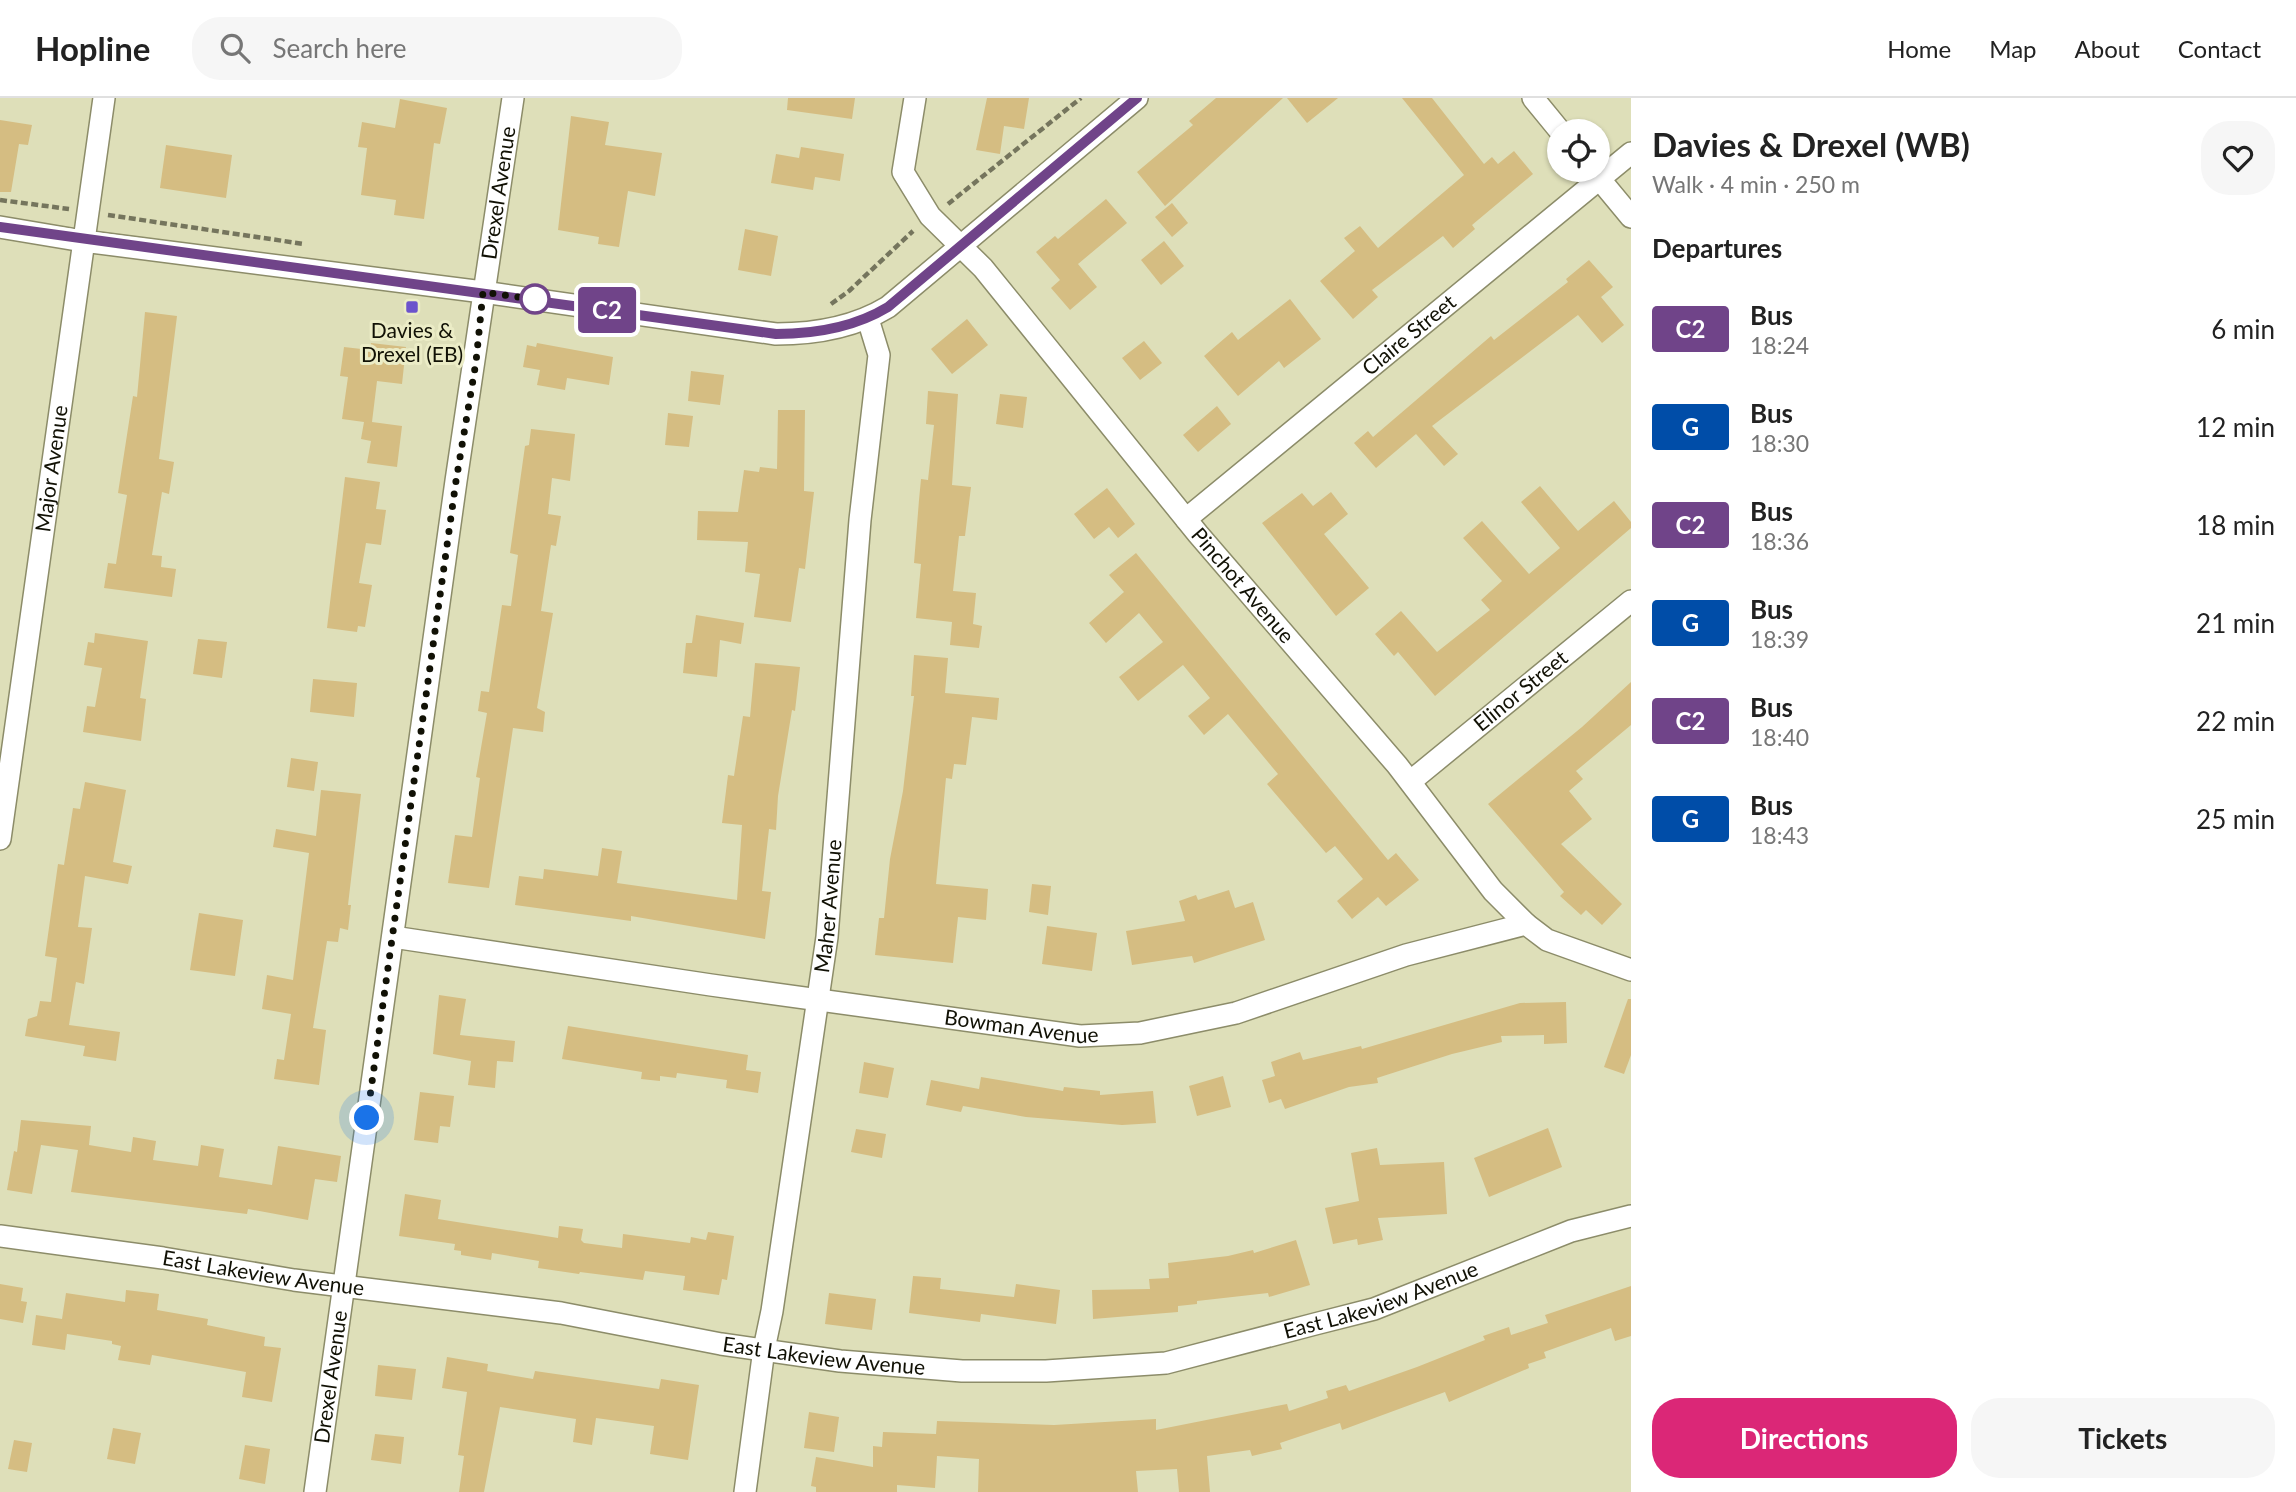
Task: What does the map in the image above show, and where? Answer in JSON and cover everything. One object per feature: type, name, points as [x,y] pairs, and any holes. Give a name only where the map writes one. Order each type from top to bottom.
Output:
[{"type":"street","name":"Major Avenue","points":[[0,839],[104,98]]},
{"type":"street","name":"Drexel Avenue","points":[[315,1492],[456,481],[476,362],[483,292],[513,98]]},
{"type":"street","points":[[915,98],[902,172],[930,216],[960,244]]},
{"type":"street","points":[[0,227],[776,334],[800,334],[868,319],[888,307],[1137,98]]},
{"type":"street","points":[[1533,98],[1550,119]]},
{"type":"street","name":"Claire Street","points":[[1610,166],[1631,153]]},
{"type":"street","name":"Claire Street","points":[[1186,519],[1586,182]]},
{"type":"street","points":[[1603,182],[1631,216]]},
{"type":"street","name":"Pinchot Avenue","points":[[960,244],[1186,519],[1410,781],[1493,891],[1526,924]]},
{"type":"street","name":"Maher Avenue","points":[[745,1492],[764,1349],[772,1311],[827,937],[860,520],[878,355],[876,339],[868,319]]},
{"type":"street","name":"Elinor Street","points":[[1410,781],[1631,601]]},
{"type":"street","points":[[1526,924],[1547,940],[1631,971]]},
{"type":"street","name":"Bowman Avenue","points":[[393,936],[1029,1030],[1115,1036],[1236,1013],[1406,955],[1526,924]]},
{"type":"street","name":"East Lakeview Avenue","points":[[0,1236],[163,1258],[294,1280],[345,1284],[474,1304],[561,1313],[720,1344],[840,1360],[962,1371],[1046,1371],[1166,1363],[1374,1309],[1571,1231],[1631,1216]]},
{"type":"path","points":[[960,195],[1081,98]]},
{"type":"path","points":[[829,305],[849,291],[892,249]]},
{"type":"building","points":[[788,98],[855,98],[852,119],[787,110]]},
{"type":"building","points":[[987,98],[1029,98],[1024,129],[1004,126],[1000,154],[976,150]]},
{"type":"building","points":[[1216,98],[1283,98],[1165,206],[1137,172],[1193,125],[1189,121]]},
{"type":"building","points":[[1287,98],[1338,98],[1307,123]]},
{"type":"building","points":[[1402,98],[1432,98],[1484,164],[1492,157],[1498,164],[1514,151],[1533,174],[1472,225],[1475,229],[1453,248],[1443,236],[1372,290],[1378,297],[1353,319],[1320,281],[1355,251],[1344,238],[1360,226],[1378,248],[1464,175]]},
{"type":"building","points":[[400,99],[447,108],[440,144],[434,143],[424,219],[394,215],[396,200],[361,195],[367,148],[358,147],[362,122],[395,128]]},
{"type":"building","points":[[571,116],[609,122],[605,145],[662,153],[655,196],[628,191],[619,247],[598,244],[599,237],[558,230]]},
{"type":"building","points":[[0,120],[32,125],[28,145],[19,144],[11,192],[0,192]]},
{"type":"building","points":[[166,145],[232,155],[226,198],[160,188]]},
{"type":"building","points":[[801,147],[844,154],[840,181],[815,177],[813,190],[771,183],[776,154],[799,158]]},
{"type":"building","points":[[1106,199],[1127,223],[1078,264],[1097,287],[1070,310],[1051,288],[1060,280],[1036,252],[1055,236],[1058,239]]},
{"type":"building","points":[[1172,203],[1188,223],[1172,237],[1155,217]]},
{"type":"building","points":[[745,229],[778,236],[771,276],[738,270]]},
{"type":"building","points":[[1164,241],[1184,266],[1161,285],[1141,260]]},
{"type":"building","points":[[1589,260],[1613,287],[1601,297],[1624,325],[1602,343],[1578,315],[1432,426],[1458,454],[1444,466],[1416,434],[1376,468],[1354,443],[1368,431],[1373,437],[1491,336],[1494,340],[1568,282],[1566,279]]},
{"type":"building","points":[[1290,299],[1321,339],[1284,368],[1279,361],[1238,396],[1204,356],[1232,332],[1238,340]]},
{"type":"building","points":[[145,312],[177,316],[159,459],[174,462],[169,494],[162,492],[152,555],[162,556],[161,567],[176,569],[172,597],[104,588],[108,563],[116,564],[127,495],[118,493],[133,396],[137,397]]},
{"type":"building","points":[[967,319],[988,345],[952,374],[931,349]]},
{"type":"building","points":[[1144,341],[1162,363],[1140,380],[1122,358]]},
{"type":"building","points":[[371,343],[406,347],[402,384],[377,381],[372,422],[402,426],[397,467],[367,463],[371,441],[361,439],[364,422],[342,419],[348,377],[340,376],[344,347],[370,350]]},
{"type":"building","points":[[537,343],[613,357],[609,385],[567,378],[565,390],[537,385],[540,370],[523,367],[527,345],[536,347]]},
{"type":"building","points":[[691,371],[724,375],[720,405],[688,401]]},
{"type":"building","points":[[928,391],[958,394],[952,485],[971,487],[965,536],[959,536],[953,591],[976,593],[973,624],[982,626],[979,648],[950,645],[952,622],[916,618],[921,564],[914,563],[919,500],[921,479],[928,480],[934,425],[926,424]]},
{"type":"building","points":[[1000,394],[1027,397],[1023,428],[996,424]]},
{"type":"building","points":[[1217,406],[1231,424],[1198,452],[1183,435]]},
{"type":"building","points":[[778,410],[805,410],[804,491],[814,492],[805,569],[799,568],[791,622],[754,617],[760,574],[745,572],[748,542],[697,540],[698,511],[738,512],[744,470],[759,472],[760,467],[777,469]]},
{"type":"building","points":[[668,413],[693,416],[689,447],[665,445]]},
{"type":"building","points":[[531,429],[575,434],[570,481],[552,478],[548,514],[561,516],[556,546],[551,545],[541,611],[553,613],[537,708],[545,712],[543,732],[513,728],[489,888],[448,883],[455,835],[472,837],[480,778],[476,777],[487,713],[478,711],[481,691],[489,692],[502,605],[511,606],[518,555],[510,553],[525,446],[529,445]]},
{"type":"building","points":[[345,477],[380,482],[376,509],[386,510],[381,545],[366,543],[359,583],[372,585],[365,627],[358,626],[357,632],[327,628]]},
{"type":"building","points":[[1540,486],[1578,531],[1614,501],[1631,522],[1631,528],[1435,696],[1398,652],[1394,656],[1375,634],[1401,611],[1437,652],[1490,610],[1481,600],[1502,581],[1463,538],[1482,521],[1529,574],[1560,548],[1521,502]]},
{"type":"building","points":[[1107,488],[1135,524],[1118,538],[1109,527],[1094,539],[1074,514]]},
{"type":"building","points":[[1331,492],[1348,514],[1324,534],[1369,588],[1336,616],[1262,523],[1302,493],[1313,506]]},
{"type":"building","points":[[1136,553],[1388,860],[1396,853],[1419,880],[1386,906],[1378,897],[1352,919],[1337,901],[1363,879],[1335,846],[1326,853],[1267,784],[1278,774],[1228,714],[1204,735],[1188,716],[1210,698],[1183,665],[1138,701],[1119,677],[1163,642],[1139,613],[1106,643],[1089,623],[1124,592],[1109,575]]},
{"type":"building","points":[[696,615],[744,623],[741,644],[720,640],[717,677],[683,673],[686,643],[692,643]]},
{"type":"building","points":[[95,633],[148,641],[140,698],[146,699],[141,741],[83,732],[87,706],[95,707],[102,668],[84,665],[88,642],[94,643]]},
{"type":"building","points":[[198,639],[227,642],[222,678],[193,674]]},
{"type":"building","points":[[914,655],[948,658],[945,693],[999,698],[997,720],[972,717],[966,765],[954,764],[952,779],[946,778],[936,884],[988,889],[986,920],[958,917],[953,963],[875,955],[879,918],[884,918],[890,859],[903,791],[914,696],[911,696]]},
{"type":"building","points":[[755,663],[800,667],[795,711],[792,710],[778,796],[776,830],[769,829],[762,891],[771,892],[765,939],[631,916],[631,921],[515,905],[519,876],[543,879],[544,869],[598,876],[602,848],[622,851],[617,883],[737,900],[742,825],[722,823],[728,775],[734,776],[743,716],[750,717]]},
{"type":"building","points":[[313,679],[357,683],[354,717],[310,712]]},
{"type":"building","points":[[1631,682],[1631,725],[1576,771],[1583,779],[1569,791],[1592,819],[1561,844],[1622,904],[1602,925],[1586,910],[1581,915],[1560,896],[1564,892],[1488,804],[1582,727]]},
{"type":"building","points":[[291,758],[318,762],[314,791],[287,787]]},
{"type":"building","points":[[85,782],[126,790],[113,862],[132,866],[128,884],[85,876],[78,927],[92,928],[84,984],[76,982],[69,1025],[120,1032],[116,1061],[83,1056],[85,1046],[25,1036],[28,1019],[37,1016],[40,1001],[51,1002],[57,958],[45,956],[58,864],[64,865],[73,808],[80,809]]},
{"type":"building","points":[[321,790],[361,794],[348,905],[351,905],[348,930],[340,928],[338,942],[327,941],[313,1028],[326,1030],[319,1085],[274,1079],[277,1059],[284,1060],[291,1014],[262,1009],[267,975],[293,980],[309,853],[273,847],[276,829],[316,836]]},
{"type":"building","points":[[1032,884],[1051,886],[1048,915],[1029,912]]},
{"type":"building","points":[[1229,890],[1235,908],[1253,902],[1265,940],[1194,963],[1192,956],[1132,965],[1126,931],[1185,921],[1179,901],[1196,895],[1198,900]]},
{"type":"building","points":[[199,913],[243,920],[235,976],[190,970]]},
{"type":"building","points":[[1047,926],[1097,933],[1092,971],[1042,964]]},
{"type":"building","points":[[439,995],[466,999],[460,1035],[515,1041],[513,1062],[497,1061],[495,1088],[468,1085],[471,1061],[433,1054]]},
{"type":"building","points":[[1628,999],[1631,999],[1631,1055],[1624,1074],[1604,1067]]},
{"type":"building","points":[[1566,1002],[1567,1043],[1544,1044],[1544,1035],[1501,1036],[1502,1042],[1452,1054],[1377,1078],[1378,1083],[1349,1087],[1285,1109],[1281,1099],[1269,1103],[1262,1080],[1275,1076],[1271,1062],[1300,1052],[1303,1060],[1361,1046],[1362,1049],[1520,1003]]},
{"type":"building","points":[[568,1026],[748,1055],[746,1070],[761,1072],[758,1093],[726,1088],[727,1080],[677,1073],[676,1078],[660,1076],[660,1081],[641,1079],[642,1072],[562,1059]]},
{"type":"building","points":[[864,1062],[894,1068],[888,1098],[859,1093]]},
{"type":"building","points":[[1223,1076],[1231,1107],[1197,1116],[1189,1086]]},
{"type":"building","points":[[981,1077],[1063,1091],[1064,1087],[1100,1091],[1100,1095],[1153,1091],[1156,1123],[1122,1125],[1026,1117],[963,1106],[961,1112],[926,1105],[931,1080],[979,1089]]},
{"type":"building","points":[[420,1092],[454,1096],[450,1127],[440,1126],[438,1143],[414,1140]]},
{"type":"building","points":[[21,1120],[91,1126],[89,1145],[131,1152],[133,1137],[156,1141],[153,1160],[198,1166],[201,1145],[224,1149],[219,1177],[272,1185],[278,1146],[341,1156],[337,1182],[315,1179],[308,1220],[248,1209],[247,1214],[71,1192],[78,1150],[41,1145],[32,1194],[7,1190],[14,1151],[17,1152]]},
{"type":"building","points":[[1548,1128],[1562,1167],[1489,1197],[1474,1158]]},
{"type":"building","points":[[856,1129],[886,1134],[882,1158],[851,1152]]},
{"type":"building","points":[[1377,1148],[1380,1165],[1444,1162],[1447,1214],[1378,1218],[1383,1240],[1358,1245],[1357,1239],[1333,1244],[1325,1208],[1359,1201],[1351,1153]]},
{"type":"building","points":[[405,1194],[441,1200],[438,1219],[558,1238],[559,1226],[583,1229],[581,1240],[584,1243],[622,1248],[623,1234],[690,1243],[691,1237],[706,1240],[708,1232],[734,1236],[727,1280],[722,1279],[719,1295],[683,1290],[685,1276],[645,1271],[643,1280],[579,1274],[538,1268],[539,1261],[492,1253],[491,1260],[461,1255],[461,1251],[454,1250],[455,1244],[399,1236]]},
{"type":"building","points":[[1296,1240],[1310,1285],[1269,1297],[1268,1293],[1197,1301],[1197,1304],[1178,1306],[1178,1312],[1093,1319],[1092,1290],[1150,1289],[1149,1279],[1169,1278],[1168,1263],[1228,1256],[1253,1250],[1254,1253]]},
{"type":"building","points":[[913,1276],[941,1278],[940,1289],[1014,1297],[1016,1284],[1060,1290],[1056,1324],[981,1314],[980,1322],[909,1313]]},
{"type":"building","points":[[0,1284],[23,1288],[21,1301],[27,1302],[23,1323],[0,1319]]},
{"type":"building","points":[[1631,1286],[1631,1336],[1615,1341],[1611,1328],[1544,1352],[1546,1358],[1528,1364],[1529,1368],[1449,1402],[1445,1392],[1342,1430],[1340,1423],[1280,1443],[1282,1449],[1252,1456],[1250,1450],[1207,1456],[1210,1492],[1179,1492],[1177,1469],[1136,1471],[1138,1492],[978,1492],[979,1459],[937,1456],[935,1488],[897,1485],[897,1492],[816,1492],[816,1487],[811,1486],[816,1457],[873,1467],[873,1446],[882,1447],[883,1432],[936,1434],[937,1421],[1054,1425],[1156,1419],[1156,1430],[1287,1404],[1289,1411],[1328,1398],[1326,1391],[1346,1385],[1349,1391],[1485,1340],[1483,1336],[1509,1327],[1511,1335],[1548,1323],[1545,1315]]},
{"type":"building","points":[[126,1290],[159,1294],[157,1310],[208,1319],[207,1325],[265,1337],[264,1346],[281,1348],[272,1402],[242,1397],[246,1372],[152,1355],[150,1365],[118,1360],[121,1346],[112,1344],[112,1341],[67,1334],[65,1350],[32,1345],[36,1315],[62,1319],[66,1293],[125,1302]]},
{"type":"building","points":[[829,1293],[876,1299],[872,1330],[825,1324]]},
{"type":"building","points":[[447,1357],[488,1364],[487,1371],[533,1379],[535,1371],[659,1389],[661,1379],[699,1385],[688,1460],[650,1454],[654,1426],[596,1418],[592,1445],[573,1442],[576,1419],[500,1407],[484,1492],[459,1492],[464,1456],[458,1455],[467,1392],[442,1388]]},
{"type":"building","points":[[378,1365],[416,1369],[412,1400],[375,1396]]},
{"type":"building","points":[[809,1412],[839,1417],[834,1452],[804,1448]]},
{"type":"building","points":[[113,1428],[141,1433],[135,1464],[107,1459]]},
{"type":"building","points":[[375,1434],[404,1437],[401,1464],[371,1460]]},
{"type":"building","points":[[14,1440],[32,1443],[27,1472],[8,1469]]},
{"type":"building","points":[[245,1445],[270,1449],[265,1484],[239,1479]]},
{"type":"bus line","name":"C2","points":[[0,227],[776,334],[800,334],[868,319],[888,307],[1137,98]]},
{"type":"place","name":"Davies & Drexel (EB)","points":[[412,307]]},
{"type":"route","points":[[367,1118],[456,481],[476,362],[483,292],[540,300],[535,299]]}]
